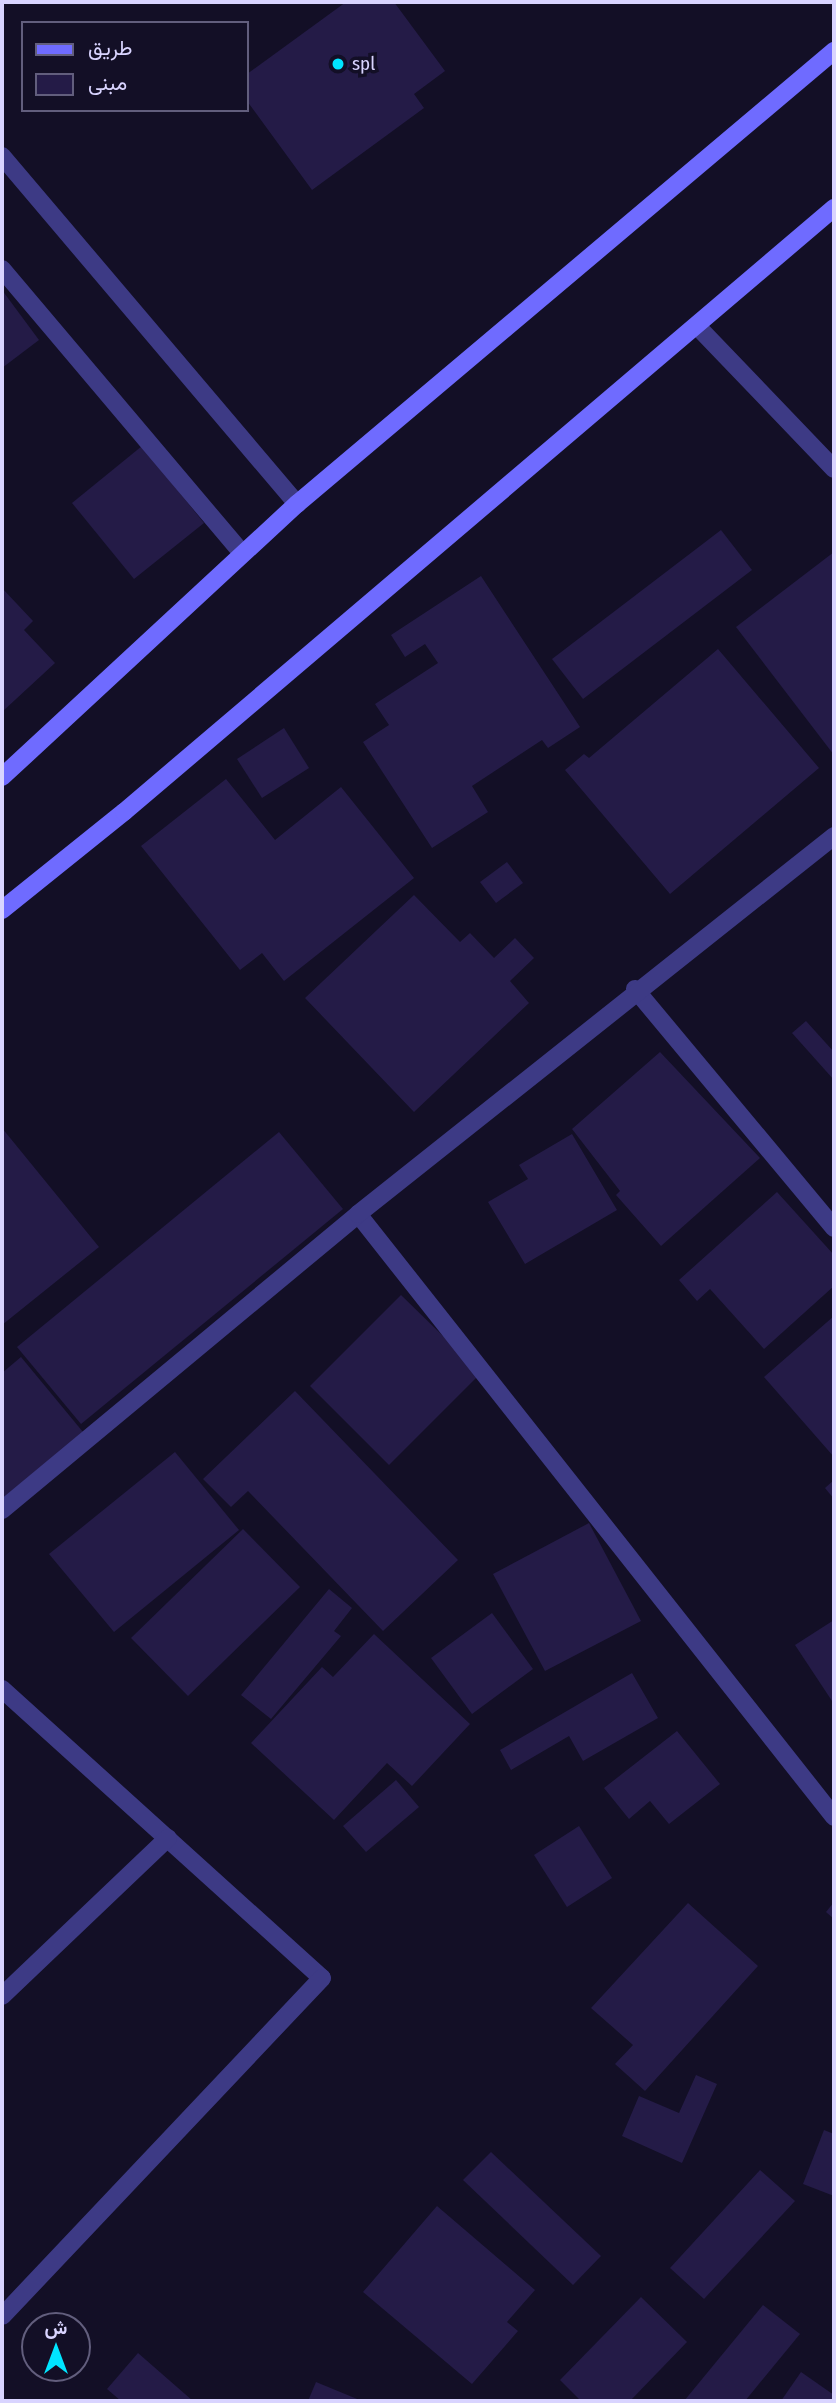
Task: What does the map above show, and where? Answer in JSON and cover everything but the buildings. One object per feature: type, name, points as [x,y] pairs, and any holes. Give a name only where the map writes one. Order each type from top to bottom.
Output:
[{"type":"street","points":[[2,777],[297,504],[834,51]]},
{"type":"street","points":[[2,156],[297,504]]},
{"type":"street","points":[[2,910],[697,327],[834,208]]},
{"type":"street","points":[[2,269],[242,553]]},
{"type":"street","points":[[697,327],[834,469]]},
{"type":"street","points":[[2,1510],[358,1214],[635,989],[834,836]]},
{"type":"street","points":[[635,989],[834,1228]]},
{"type":"street","points":[[358,1214],[834,1817]]},
{"type":"street","points":[[2,1689],[322,1978],[2,2316]]},
{"type":"street","points":[[2,1996],[167,1838]]},
{"type":"place","name":"spl","points":[[338,64]]}]
